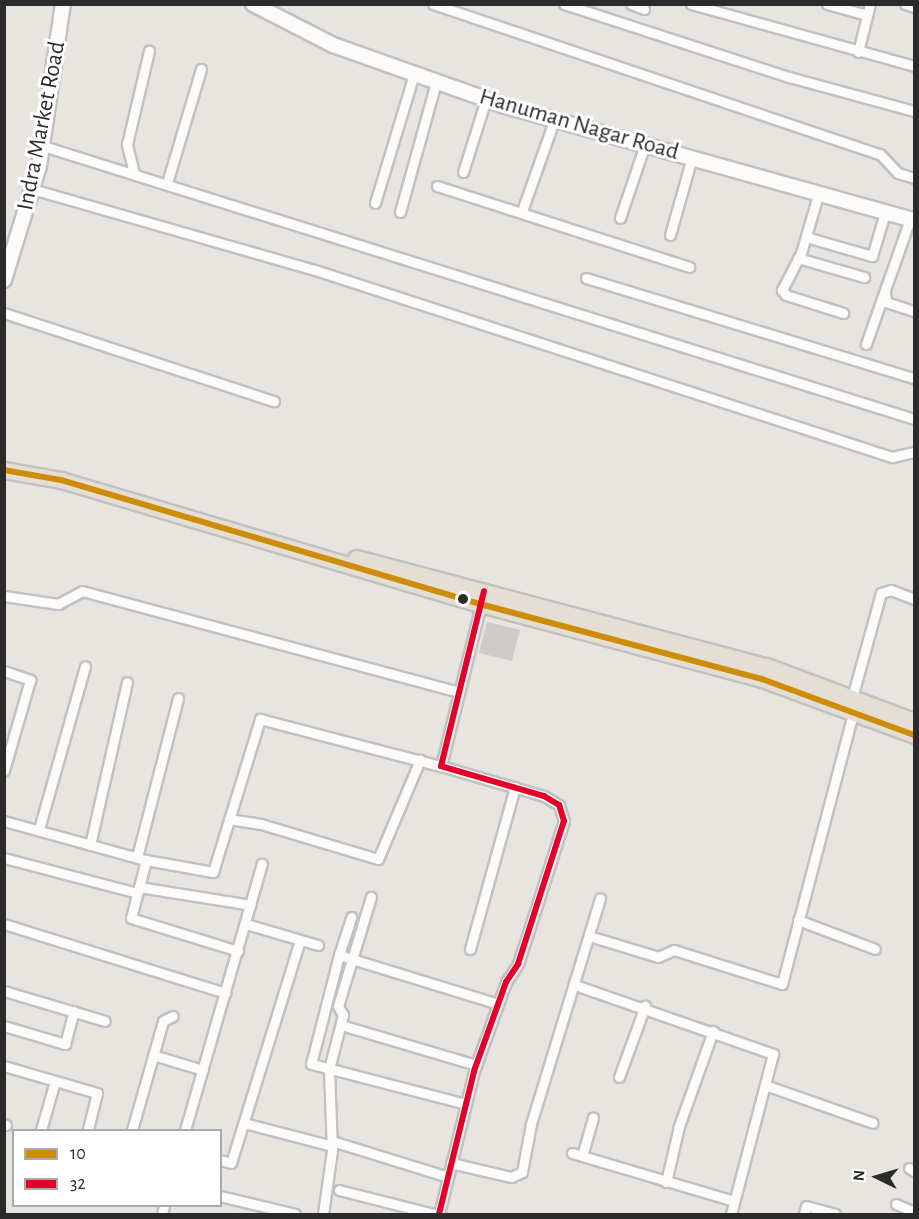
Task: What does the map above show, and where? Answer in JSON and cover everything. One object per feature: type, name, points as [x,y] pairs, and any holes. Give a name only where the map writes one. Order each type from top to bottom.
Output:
[{"type":"main road","points":[[4,470],[61,480],[303,549],[326,550],[482,598],[756,671],[915,721]]},
{"type":"main road","points":[[854,703],[915,735]]},
{"type":"street","name":"Indra Market Road","points":[[4,280],[43,146],[63,4]]},
{"type":"street","name":"Hanuman Nagar Road","points":[[253,4],[333,45],[486,99],[912,220]]},
{"type":"street","points":[[433,4],[880,154],[898,173],[915,178]]},
{"type":"street","points":[[564,4],[789,77],[915,111]]},
{"type":"street","points":[[631,4],[644,9]]},
{"type":"street","points":[[691,4],[915,66]]},
{"type":"street","points":[[827,4],[867,15]]},
{"type":"street","points":[[858,51],[870,4]]},
{"type":"street","points":[[905,4],[915,7]]},
{"type":"street","points":[[134,173],[127,144],[149,51]]},
{"type":"street","points":[[167,183],[201,69]]},
{"type":"street","points":[[375,203],[414,74]]},
{"type":"street","points":[[400,212],[436,82]]},
{"type":"street","points":[[463,172],[486,99]]},
{"type":"street","points":[[522,212],[555,118]]},
{"type":"street","points":[[620,218],[645,144]]},
{"type":"street","points":[[43,146],[915,419]]},
{"type":"street","points":[[670,235],[692,157]]},
{"type":"street","points":[[437,186],[689,267]]},
{"type":"street","points":[[32,189],[304,266],[892,457],[915,452]]},
{"type":"street","points":[[818,195],[806,237],[783,293],[843,313]]},
{"type":"street","points":[[806,237],[872,256],[885,213]]},
{"type":"street","points":[[866,344],[912,220]]},
{"type":"street","points":[[798,258],[864,277]]},
{"type":"street","points":[[586,278],[915,378]]},
{"type":"street","points":[[885,291],[886,302],[915,311]]},
{"type":"street","points":[[4,313],[274,401]]},
{"type":"street","points":[[589,936],[658,957],[674,950],[782,984],[881,593],[891,590],[915,599]]},
{"type":"street","points":[[4,596],[58,604],[82,591],[456,691]]},
{"type":"street","points":[[441,766],[456,691],[482,598]]},
{"type":"street","points":[[39,829],[85,666]]},
{"type":"street","points":[[4,671],[30,680],[4,770]]},
{"type":"street","points":[[90,845],[127,682]]},
{"type":"street","points":[[178,698],[131,918],[238,951]]},
{"type":"street","points":[[4,821],[142,858],[213,872],[260,719],[515,787],[559,805],[564,821],[518,964],[498,1004],[476,1065],[439,1215]]},
{"type":"street","points":[[229,819],[261,824],[378,859],[420,760]]},
{"type":"street","points":[[470,949],[515,787]]},
{"type":"street","points":[[4,858],[138,890],[251,905]]},
{"type":"street","points":[[186,1129],[262,864]]},
{"type":"street","points":[[323,1215],[332,1143],[329,1069],[343,1015],[338,1006],[350,958],[371,897]]},
{"type":"street","points":[[451,1163],[520,1176],[600,898]]},
{"type":"street","points":[[351,917],[310,1055],[311,1064],[466,1104]]},
{"type":"street","points":[[798,920],[875,949]]},
{"type":"street","points":[[4,924],[226,993]]},
{"type":"street","points":[[246,924],[318,945]]},
{"type":"street","points":[[222,1161],[231,1163],[300,939]]},
{"type":"street","points":[[339,955],[498,1004]]},
{"type":"street","points":[[575,984],[645,1006],[773,1054],[731,1215]]},
{"type":"street","points":[[4,991],[105,1021]]},
{"type":"street","points":[[619,1077],[645,1006]]},
{"type":"street","points":[[4,1026],[65,1044],[74,1011]]},
{"type":"street","points":[[133,1129],[165,1017],[173,1016]]},
{"type":"street","points":[[340,1025],[476,1065]]},
{"type":"street","points":[[666,1182],[679,1126],[713,1031]]},
{"type":"street","points":[[153,1055],[203,1070]]},
{"type":"street","points":[[4,1066],[97,1094],[88,1129]]},
{"type":"street","points":[[42,1129],[55,1082]]},
{"type":"street","points":[[765,1085],[873,1123]]},
{"type":"street","points":[[582,1156],[593,1118]]},
{"type":"street","points":[[244,1123],[332,1143],[448,1177]]},
{"type":"street","points":[[572,1153],[734,1201]]},
{"type":"street","points":[[339,1190],[434,1215]]},
{"type":"street","points":[[222,1197],[295,1215]]},
{"type":"street","points":[[896,1204],[915,1212]]},
{"type":"street","points":[[804,1215],[806,1206],[835,1215]]},
{"type":"building","points":[[487,622],[520,630],[512,661],[479,653]]},
{"type":"transit line","name":"10","points":[[4,470],[61,480],[480,604],[762,679],[914,735]]},
{"type":"transit line","name":"32","points":[[439,1214],[474,1071],[506,982],[518,964],[564,821],[559,805],[544,796],[441,766],[484,591]]}]
